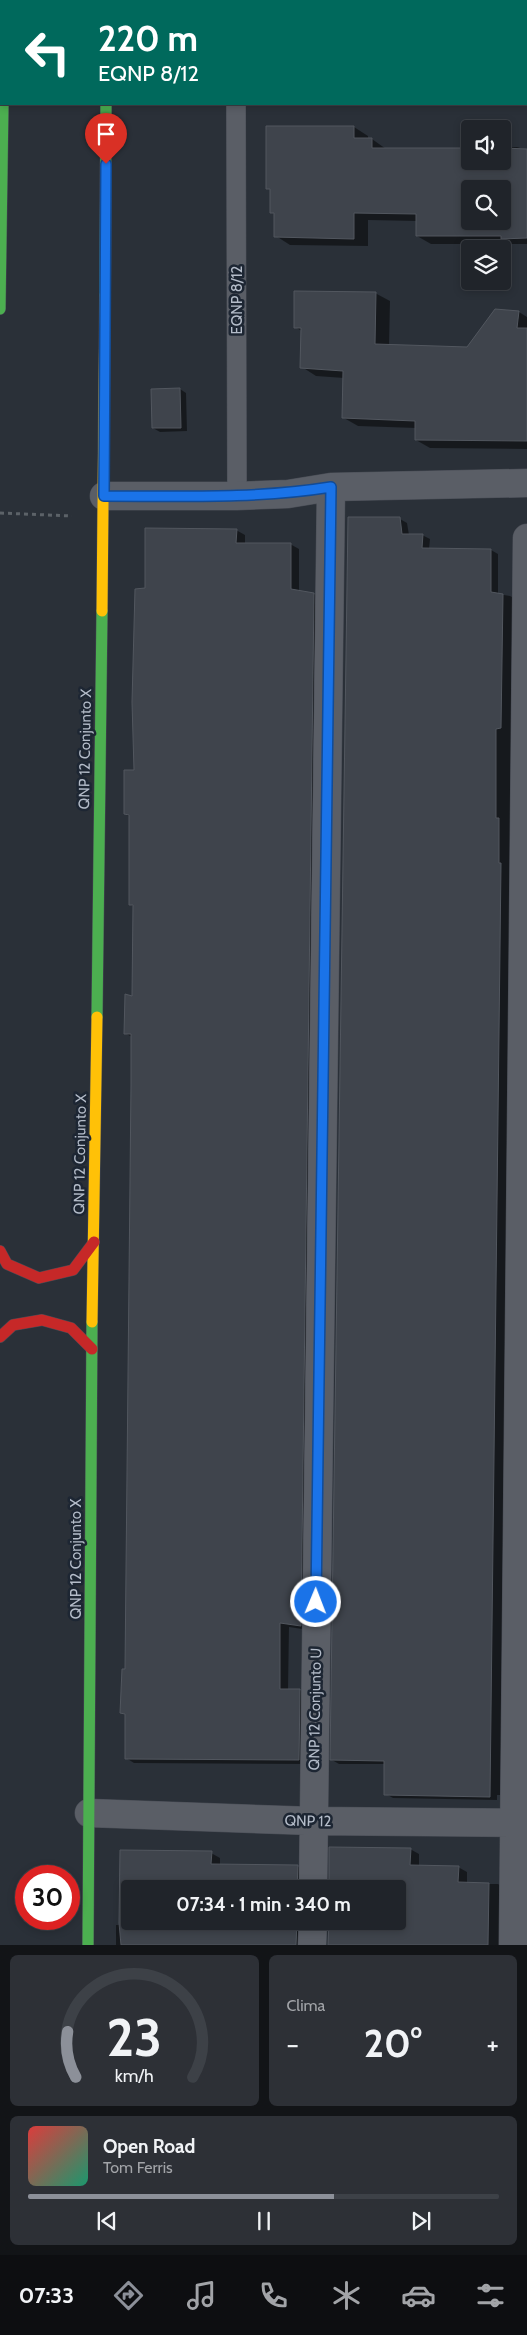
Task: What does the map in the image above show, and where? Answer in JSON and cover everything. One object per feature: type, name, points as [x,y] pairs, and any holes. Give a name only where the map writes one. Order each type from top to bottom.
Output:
[{"type":"street","points":[[0,309],[3,105]]},
{"type":"street","name":"QNP 12 Conjunto X","points":[[88,1945],[92,1349],[103,507],[106,105]]},
{"type":"street","points":[[103,507],[237,496],[288,494],[331,487],[527,483]]},
{"type":"street","name":"QNP 12 Conjunto U","points":[[313,1880],[331,487]]},
{"type":"street","points":[[513,1945],[521,1823],[527,538]]},
{"type":"street","points":[[0,1251],[7,1264],[39,1278],[73,1270],[94,1242]]},
{"type":"street","points":[[0,1337],[13,1325],[42,1320],[71,1328],[92,1349]]},
{"type":"street","name":"QNP 12","points":[[90,1813],[313,1821],[521,1823]]},
{"type":"street","points":[[312,1945],[313,1930]]},
{"type":"lane","name":"EQNP 8/12","points":[[236,105],[237,496]]},
{"type":"path","points":[[0,513],[103,507]]},
{"type":"building","points":[[266,126],[354,126],[354,138],[372,138],[372,148],[461,148],[461,170],[511,170],[511,148],[527,149],[527,238],[501,239],[501,236],[416,236],[416,214],[354,213],[354,239],[274,237],[274,213],[270,213],[270,189],[266,189]]},
{"type":"building","points":[[294,291],[376,292],[375,344],[467,347],[495,309],[519,311],[517,328],[527,328],[527,441],[415,440],[415,421],[342,418],[343,371],[300,368],[301,328],[294,328]]},
{"type":"building","points":[[180,388],[181,428],[152,428],[151,389]]},
{"type":"building","points":[[348,517],[400,517],[402,534],[423,534],[422,548],[491,549],[491,592],[503,594],[501,728],[496,729],[496,818],[499,818],[499,863],[501,863],[490,1797],[384,1795],[384,1761],[330,1760]]},
{"type":"building","points":[[145,528],[237,529],[236,543],[291,543],[291,589],[314,593],[301,1626],[280,1623],[280,1689],[300,1689],[299,1760],[125,1759],[125,1714],[120,1713],[122,1669],[125,1669],[131,1034],[124,1034],[125,994],[132,996],[133,905],[129,905],[129,815],[124,814],[124,770],[134,770],[132,702],[135,589],[145,588]]},
{"type":"building","points":[[329,1847],[411,1848],[410,1865],[459,1866],[458,1882],[489,1883],[488,1945],[328,1945],[329,1930],[406,1930],[406,1880],[329,1880]]},
{"type":"building","points":[[120,1850],[212,1851],[211,1864],[298,1865],[297,1880],[121,1880],[121,1930],[297,1930],[296,1945],[121,1945],[119,1923]]},
{"type":"traffic: fast","points":[[0,309],[3,105]]},
{"type":"traffic: fast","points":[[105,295],[106,105]]},
{"type":"traffic: fast","points":[[97,1017],[102,611]]},
{"type":"traffic: fast","points":[[88,1945],[92,1322]]},
{"type":"traffic: slow","points":[[102,611],[105,295]]},
{"type":"traffic: slow","points":[[92,1322],[97,1017]]},
{"type":"traffic: jam","points":[[0,1251],[7,1264],[39,1278],[73,1270],[94,1242]]},
{"type":"traffic: jam","points":[[0,1337],[13,1325],[42,1320],[71,1328],[92,1349]]},
{"type":"route","points":[[106,164],[104,496],[288,494],[331,487],[316,1602]]}]
